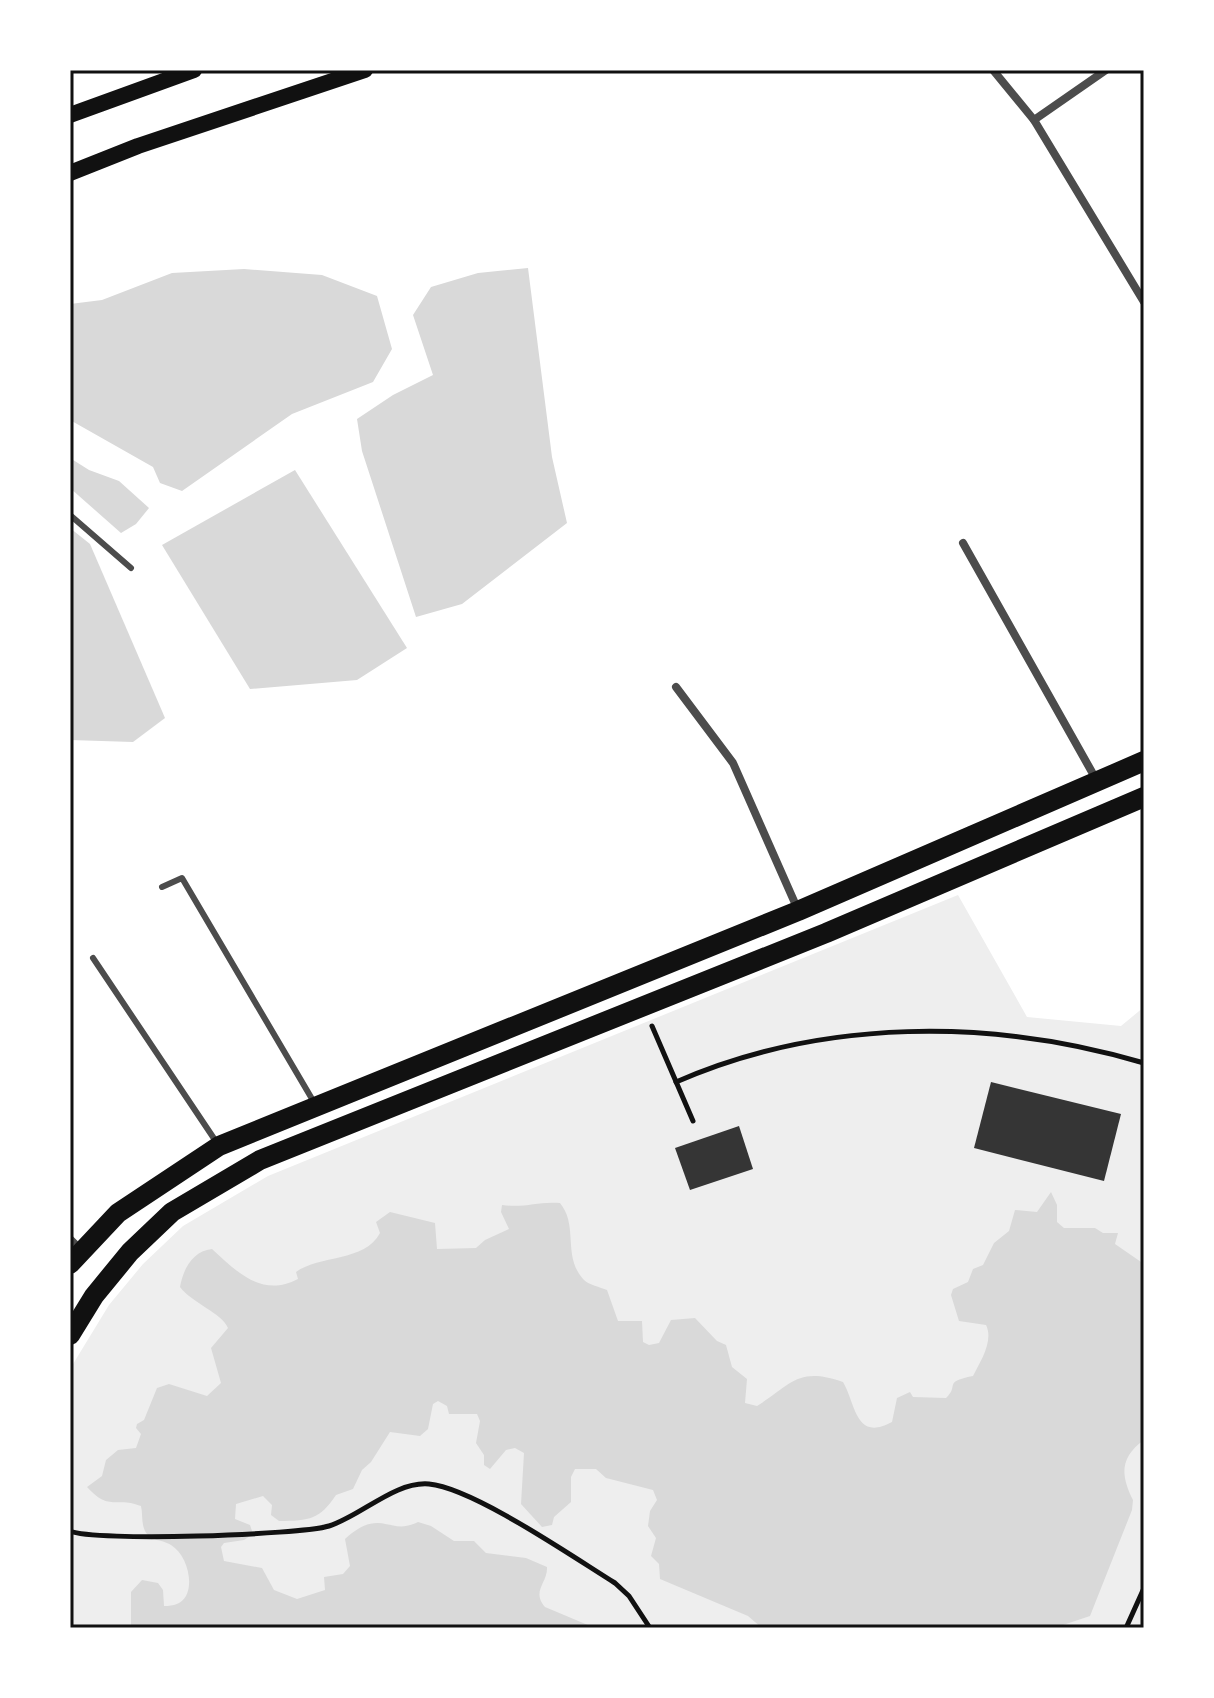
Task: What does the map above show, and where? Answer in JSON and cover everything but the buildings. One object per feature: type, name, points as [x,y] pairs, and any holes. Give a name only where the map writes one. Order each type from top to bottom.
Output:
[{"type":"main road","points":[[70,115],[194,70]]},
{"type":"main road","points":[[70,173],[138,146],[365,70]]},
{"type":"main road","points":[[74,1251],[118,1213],[219,1146],[798,911],[1144,761]]},
{"type":"main road","points":[[70,1335],[94,1296],[130,1252],[172,1212],[260,1160],[644,1006],[1143,799]]},
{"type":"street","points":[[993,70],[1034,120],[1144,302]]},
{"type":"street","points":[[1034,120],[1106,70]]},
{"type":"street","points":[[963,543],[1097,781]]},
{"type":"street","points":[[676,687],[733,763],[798,911]]},
{"type":"lane","points":[[70,515],[131,568]]},
{"type":"lane","points":[[162,887],[182,878],[317,1105]]},
{"type":"lane","points":[[93,958],[219,1146]]},
{"type":"path","points":[[644,1006],[693,1121]]},
{"type":"path","points":[[676,1082],[719,1063],[808,1043],[879,1032],[934,1029],[1065,1046],[1144,1063]]},
{"type":"path","points":[[70,1531],[94,1536],[132,1537],[328,1526],[409,1486],[439,1485],[476,1499],[615,1583],[629,1596],[650,1628]]},
{"type":"path","points":[[1126,1628],[1144,1588]]},
{"type":"shaded area","points":[[528,268],[552,457],[567,523],[462,604],[416,617],[362,451],[357,419],[393,395],[433,375],[413,315],[431,287],[478,273]]},
{"type":"shaded area","points":[[244,269],[322,275],[377,296],[392,349],[373,382],[292,414],[182,491],[160,483],[153,467],[70,420],[70,304],[102,300],[172,273]]},
{"type":"shaded area","points":[[70,458],[89,470],[119,481],[149,508],[136,524],[121,533],[70,488]]},
{"type":"shaded area","points":[[295,470],[407,648],[357,680],[250,689],[162,545]]},
{"type":"shaded area","points":[[70,528],[90,544],[165,718],[133,742],[70,740]]},
{"type":"shaded area","points":[[958,895],[1027,1017],[1121,1026],[1144,1007],[1144,1628],[70,1628],[70,1369],[109,1305],[143,1264],[183,1226],[268,1176]]},
{"type":"shaded area","points":[[1051,1192],[1057,1205],[1057,1222],[1064,1228],[1095,1228],[1103,1233],[1118,1233],[1115,1244],[1144,1264],[1144,1440],[1126,1461],[1125,1475],[1133,1500],[1132,1510],[1090,1616],[1054,1628],[762,1628],[748,1616],[660,1579],[659,1564],[651,1556],[656,1538],[648,1526],[650,1511],[657,1500],[653,1490],[606,1478],[596,1469],[575,1469],[571,1477],[571,1502],[554,1517],[552,1525],[542,1527],[521,1504],[524,1453],[515,1448],[506,1450],[490,1469],[484,1465],[484,1455],[476,1443],[480,1421],[477,1414],[449,1414],[447,1406],[438,1401],[433,1404],[428,1429],[420,1436],[390,1432],[371,1462],[362,1470],[353,1489],[336,1495],[319,1514],[299,1520],[279,1521],[271,1515],[272,1505],[263,1496],[236,1504],[235,1519],[250,1525],[253,1534],[244,1540],[224,1543],[221,1547],[224,1561],[262,1568],[274,1590],[297,1599],[325,1590],[324,1577],[343,1574],[350,1566],[345,1539],[357,1529],[376,1523],[408,1526],[418,1522],[431,1526],[454,1541],[474,1541],[486,1553],[526,1558],[547,1567],[540,1592],[545,1607],[595,1628],[131,1628],[131,1592],[142,1580],[158,1583],[163,1590],[164,1606],[174,1605],[186,1596],[189,1583],[187,1568],[176,1549],[147,1535],[141,1506],[101,1499],[87,1487],[102,1476],[106,1460],[118,1450],[136,1448],[141,1434],[136,1428],[137,1424],[144,1420],[157,1388],[169,1384],[207,1396],[221,1383],[211,1348],[228,1328],[220,1318],[180,1287],[183,1274],[199,1253],[212,1249],[241,1274],[273,1286],[298,1279],[296,1272],[306,1267],[364,1249],[380,1233],[376,1222],[390,1212],[435,1223],[437,1249],[476,1248],[485,1240],[509,1229],[501,1212],[502,1205],[560,1203],[569,1222],[577,1271],[586,1282],[607,1290],[618,1321],[642,1321],[643,1342],[649,1345],[659,1343],[671,1320],[695,1318],[717,1341],[726,1345],[732,1367],[747,1379],[745,1403],[757,1406],[787,1385],[805,1377],[827,1378],[843,1382],[858,1418],[864,1424],[880,1427],[892,1422],[897,1398],[910,1392],[913,1397],[946,1398],[955,1382],[973,1376],[985,1351],[988,1331],[986,1325],[959,1321],[951,1295],[953,1289],[968,1282],[973,1269],[983,1265],[994,1243],[1009,1231],[1015,1210],[1037,1212]]}]
